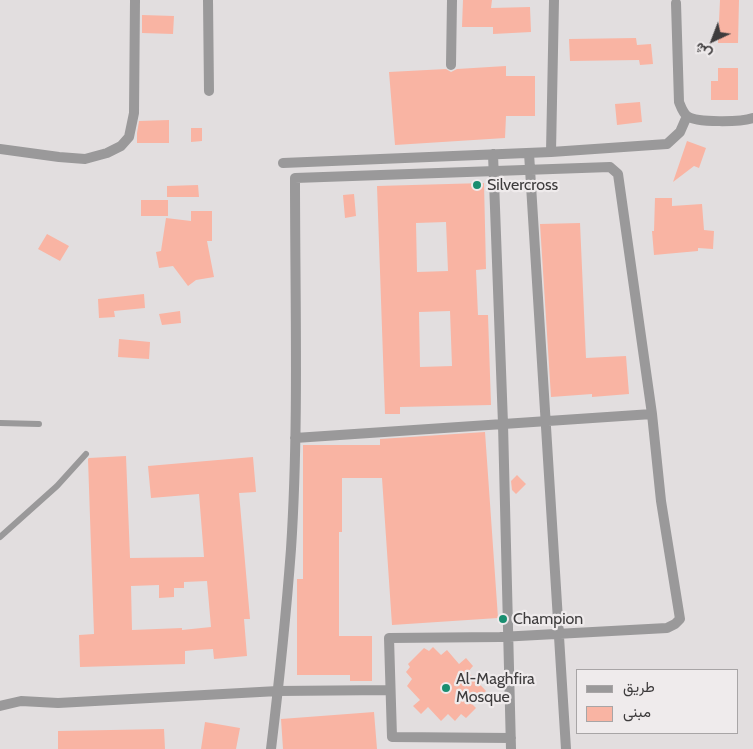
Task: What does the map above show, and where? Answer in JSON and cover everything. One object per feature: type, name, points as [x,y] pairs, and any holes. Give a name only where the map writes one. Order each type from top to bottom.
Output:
[{"type":"street","points":[[0,149],[85,159],[107,153],[121,146],[129,137],[134,113],[135,0]]},
{"type":"street","points":[[208,0],[210,90]]},
{"type":"street","points":[[451,65],[452,0]]},
{"type":"street","points":[[551,152],[554,0]]},
{"type":"street","points":[[676,3],[679,102],[682,110],[687,116],[696,119],[743,121],[753,118]]},
{"type":"street","points":[[283,163],[551,152],[667,144],[680,132],[687,116]]},
{"type":"street","points":[[529,153],[566,749]]},
{"type":"street","points":[[271,749],[290,549],[295,438],[295,178],[494,170],[530,168],[610,166],[618,174],[652,414],[661,501],[680,619],[667,628],[508,637],[388,638],[392,737],[511,744],[508,637],[503,424],[494,170],[493,154]]},
{"type":"street","points":[[295,438],[652,414]]},
{"type":"street","points":[[0,706],[22,701],[58,702],[278,691],[390,690]]},
{"type":"lane","points":[[0,423],[39,424]]},
{"type":"lane","points":[[0,537],[58,486],[86,454]]},
{"type":"building","points":[[463,0],[492,0],[491,8],[530,7],[531,32],[493,34],[493,27],[462,27]]},
{"type":"building","points":[[720,0],[739,0],[738,43],[718,43]]},
{"type":"building","points":[[142,15],[174,16],[173,34],[142,33]]},
{"type":"building","points":[[636,38],[637,45],[651,44],[653,64],[640,65],[639,60],[570,61],[569,39]]},
{"type":"building","points":[[506,66],[506,76],[535,76],[535,116],[506,116],[505,138],[395,145],[389,72],[446,69],[451,72],[457,69]]},
{"type":"building","points":[[718,68],[738,68],[738,100],[711,100],[711,81],[718,81]]},
{"type":"building","points":[[640,102],[642,122],[617,125],[615,104]]},
{"type":"building","points":[[169,120],[169,143],[137,143],[139,121]]},
{"type":"building","points":[[191,128],[202,128],[202,141],[191,142]]},
{"type":"building","points":[[687,141],[706,148],[699,168],[694,166],[673,182]]},
{"type":"building","points":[[484,183],[486,269],[476,270],[478,315],[488,315],[491,405],[400,407],[400,414],[385,414],[377,186]],"holes":[[[446,222],[448,271],[417,272],[416,223]],[[450,311],[452,366],[420,367],[419,312]]]},
{"type":"building","points":[[198,185],[199,197],[167,197],[167,186]]},
{"type":"building","points":[[354,194],[356,216],[345,218],[343,195]]},
{"type":"building","points":[[655,198],[672,198],[672,206],[702,204],[704,230],[714,231],[713,249],[698,248],[698,251],[654,255],[652,231],[654,231]]},
{"type":"building","points":[[141,200],[168,200],[168,216],[141,216]]},
{"type":"building","points":[[191,211],[212,211],[212,241],[207,241],[214,277],[196,280],[188,286],[173,266],[159,268],[156,252],[161,251],[166,218],[191,221]]},
{"type":"building","points":[[580,223],[586,358],[626,356],[629,394],[592,397],[592,394],[551,397],[540,224]]},
{"type":"building","points":[[47,234],[69,246],[60,261],[38,249]]},
{"type":"building","points":[[144,294],[145,308],[114,311],[115,317],[99,318],[98,299]]},
{"type":"building","points":[[180,311],[181,323],[162,325],[159,314]]},
{"type":"building","points":[[119,339],[150,342],[149,359],[118,357]]},
{"type":"building","points":[[485,432],[498,618],[392,625],[382,478],[342,478],[342,532],[339,532],[339,636],[372,636],[372,681],[350,681],[350,675],[297,675],[297,579],[303,579],[303,445],[380,445],[380,439]]},
{"type":"building","points":[[126,456],[130,558],[204,557],[199,494],[151,498],[148,466],[253,457],[256,492],[239,493],[250,619],[244,619],[247,656],[214,659],[213,649],[196,650],[185,651],[185,664],[80,667],[79,635],[94,634],[89,458]],"holes":[[[207,581],[211,627],[182,630],[182,628],[132,630],[131,586],[159,585],[159,598],[174,597],[174,588],[184,588],[184,582]]]},
{"type":"building","points":[[517,475],[526,484],[516,494],[512,490],[511,481]]},
{"type":"building","points":[[433,647],[441,655],[447,650],[459,664],[466,658],[473,666],[468,672],[486,691],[472,704],[476,708],[466,718],[461,714],[455,721],[448,714],[441,721],[428,707],[421,714],[413,706],[420,700],[407,686],[412,679],[406,672],[410,667],[408,664],[424,648],[429,651]]},
{"type":"building","points":[[374,712],[377,749],[283,749],[281,719]]},
{"type":"building","points":[[205,722],[240,728],[236,749],[201,749]]},
{"type":"building","points":[[164,729],[165,749],[58,749],[58,731]]},
{"type":"place","name":"Silvercross","points":[[477,185]]},
{"type":"place","name":"Champion","points":[[503,619]]},
{"type":"place","name":"Al-Maghfira Mosque","points":[[446,688]]}]
